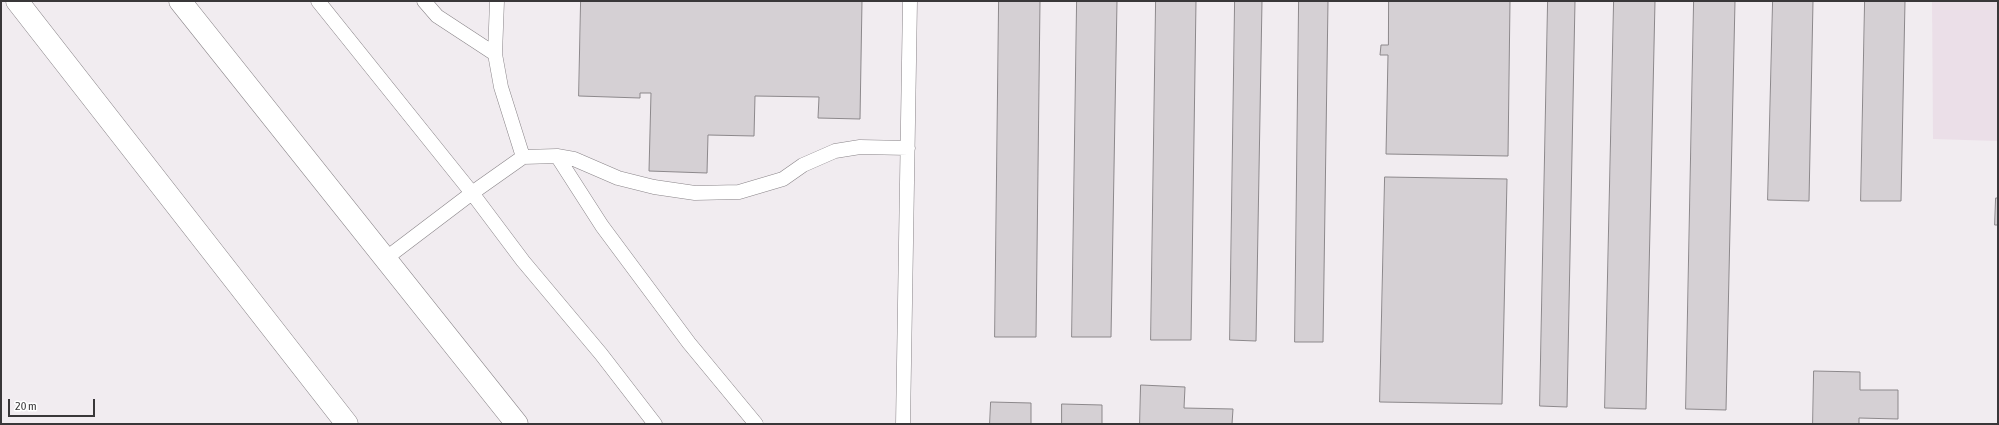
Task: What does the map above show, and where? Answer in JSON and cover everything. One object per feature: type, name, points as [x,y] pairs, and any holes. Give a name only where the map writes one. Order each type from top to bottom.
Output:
[{"type":"main road","points":[[17,1],[347,424]]},
{"type":"main road","points":[[180,1],[516,424]]},
{"type":"lane","points":[[318,1],[472,192],[523,261],[601,354],[655,424]]},
{"type":"lane","points":[[424,1],[437,16],[495,54]]},
{"type":"lane","points":[[497,1],[495,54],[501,87],[523,157]]},
{"type":"lane","points":[[903,424],[910,1]]},
{"type":"lane","points":[[385,259],[472,192],[523,157],[557,156],[574,159],[618,178],[654,187],[695,194],[739,192],[783,179],[803,165],[835,151],[860,147],[908,148]]},
{"type":"lane","points":[[557,156],[602,226],[690,343],[756,424]]},
{"type":"shaded area","points":[[1932,1],[1998,1],[1998,141],[1933,139]]},
{"type":"building","points":[[581,1],[862,1],[860,119],[818,118],[819,97],[755,96],[754,136],[708,135],[707,173],[649,171],[651,93],[640,93],[640,98],[579,96]]},
{"type":"building","points":[[999,1],[1040,1],[1036,337],[995,337]]},
{"type":"building","points":[[1077,1],[1117,1],[1111,337],[1072,337]]},
{"type":"building","points":[[1156,1],[1196,1],[1191,340],[1151,340]]},
{"type":"building","points":[[1235,1],[1262,1],[1256,341],[1230,340]]},
{"type":"building","points":[[1299,1],[1328,1],[1323,342],[1295,342]]},
{"type":"building","points":[[1389,1],[1510,1],[1508,156],[1386,154],[1388,55],[1380,55],[1381,45],[1388,45]]},
{"type":"building","points":[[1548,1],[1575,1],[1567,407],[1540,406]]},
{"type":"building","points":[[1614,1],[1655,1],[1646,409],[1605,408]]},
{"type":"building","points":[[1694,1],[1735,1],[1726,410],[1686,409]]},
{"type":"building","points":[[1773,1],[1813,1],[1809,201],[1768,200]]},
{"type":"building","points":[[1865,1],[1905,1],[1901,201],[1861,201]]},
{"type":"building","points":[[1385,177],[1507,179],[1502,404],[1380,402]]},
{"type":"building","points":[[1996,198],[1998,198],[1998,225],[1995,225]]},
{"type":"building","points":[[1814,371],[1860,372],[1860,390],[1898,390],[1898,419],[1859,418],[1859,424],[1813,424]]},
{"type":"building","points":[[1141,385],[1185,387],[1184,408],[1233,409],[1232,424],[1140,424]]},
{"type":"building","points":[[991,402],[1031,403],[1031,424],[990,424]]},
{"type":"building","points":[[1062,404],[1102,405],[1102,424],[1062,424]]}]
